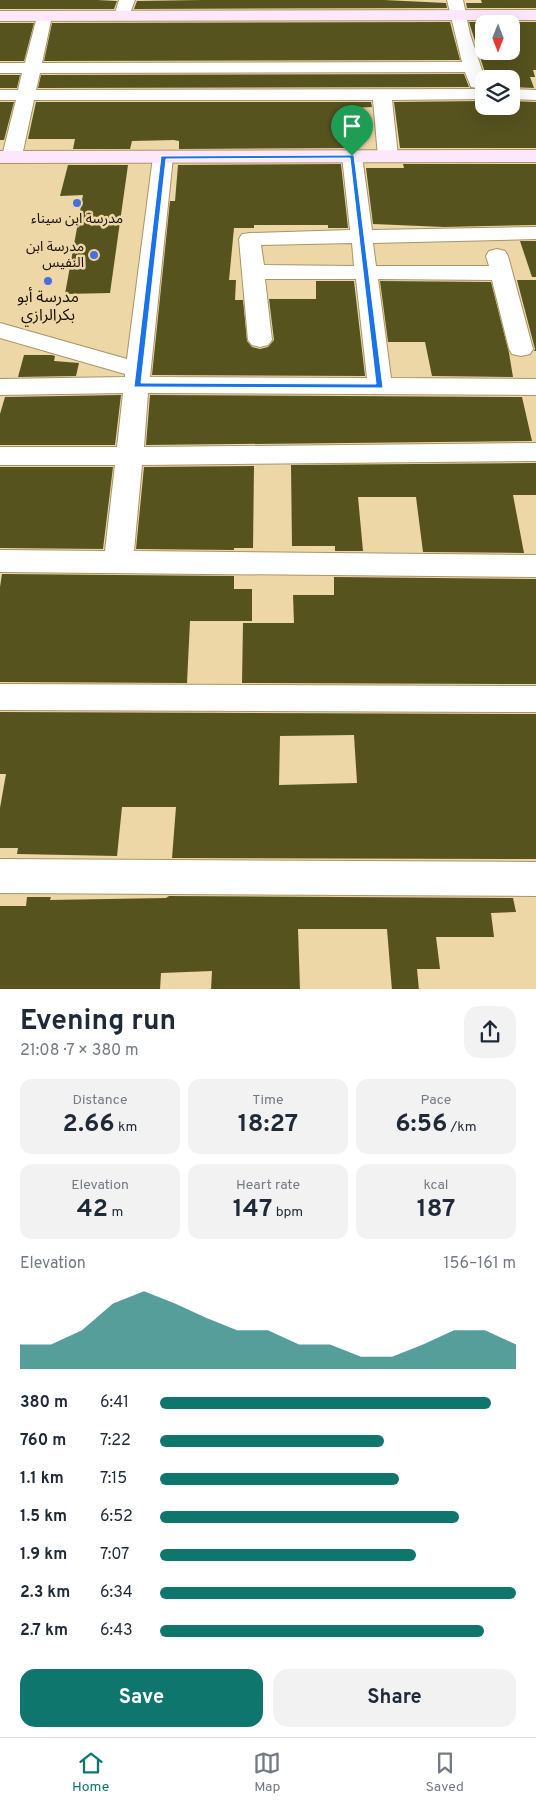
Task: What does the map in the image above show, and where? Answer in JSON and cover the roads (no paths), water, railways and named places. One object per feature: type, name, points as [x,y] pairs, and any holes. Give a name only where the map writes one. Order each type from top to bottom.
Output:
[{"type":"street","points":[[0,16],[44,16],[125,8],[456,8],[536,15]]},
{"type":"street","points":[[456,8],[475,75]]},
{"type":"street","points":[[44,16],[26,94],[6,156],[536,156]]},
{"type":"street","points":[[0,68],[472,67]]},
{"type":"street","points":[[0,94],[475,94]]},
{"type":"street","points":[[382,94],[388,156]]},
{"type":"street","points":[[520,94],[536,95]]},
{"type":"street","points":[[352,156],[380,386]]},
{"type":"street","points":[[119,560],[137,377],[163,157]]},
{"type":"street","points":[[260,340],[250,240],[536,233]]},
{"type":"street","points":[[492,234],[520,349]]},
{"type":"street","points":[[253,272],[501,272]]},
{"type":"street","points":[[0,330],[137,377]]},
{"type":"street","points":[[0,387],[137,377],[380,386],[536,387]]},
{"type":"street","points":[[0,456],[536,452]]},
{"type":"street","points":[[0,561],[119,560],[536,566]]},
{"type":"street","points":[[0,697],[536,699]]},
{"type":"street","points":[[0,876],[536,879]]},
{"type":"place","name":"مدرسة ابن سيناء","points":[[77,203]]},
{"type":"place","name":"مدرسة ابن النفيس","points":[[94,255]]},
{"type":"place","name":"مدرسة أبو بكرالرازي","points":[[48,281]]}]
